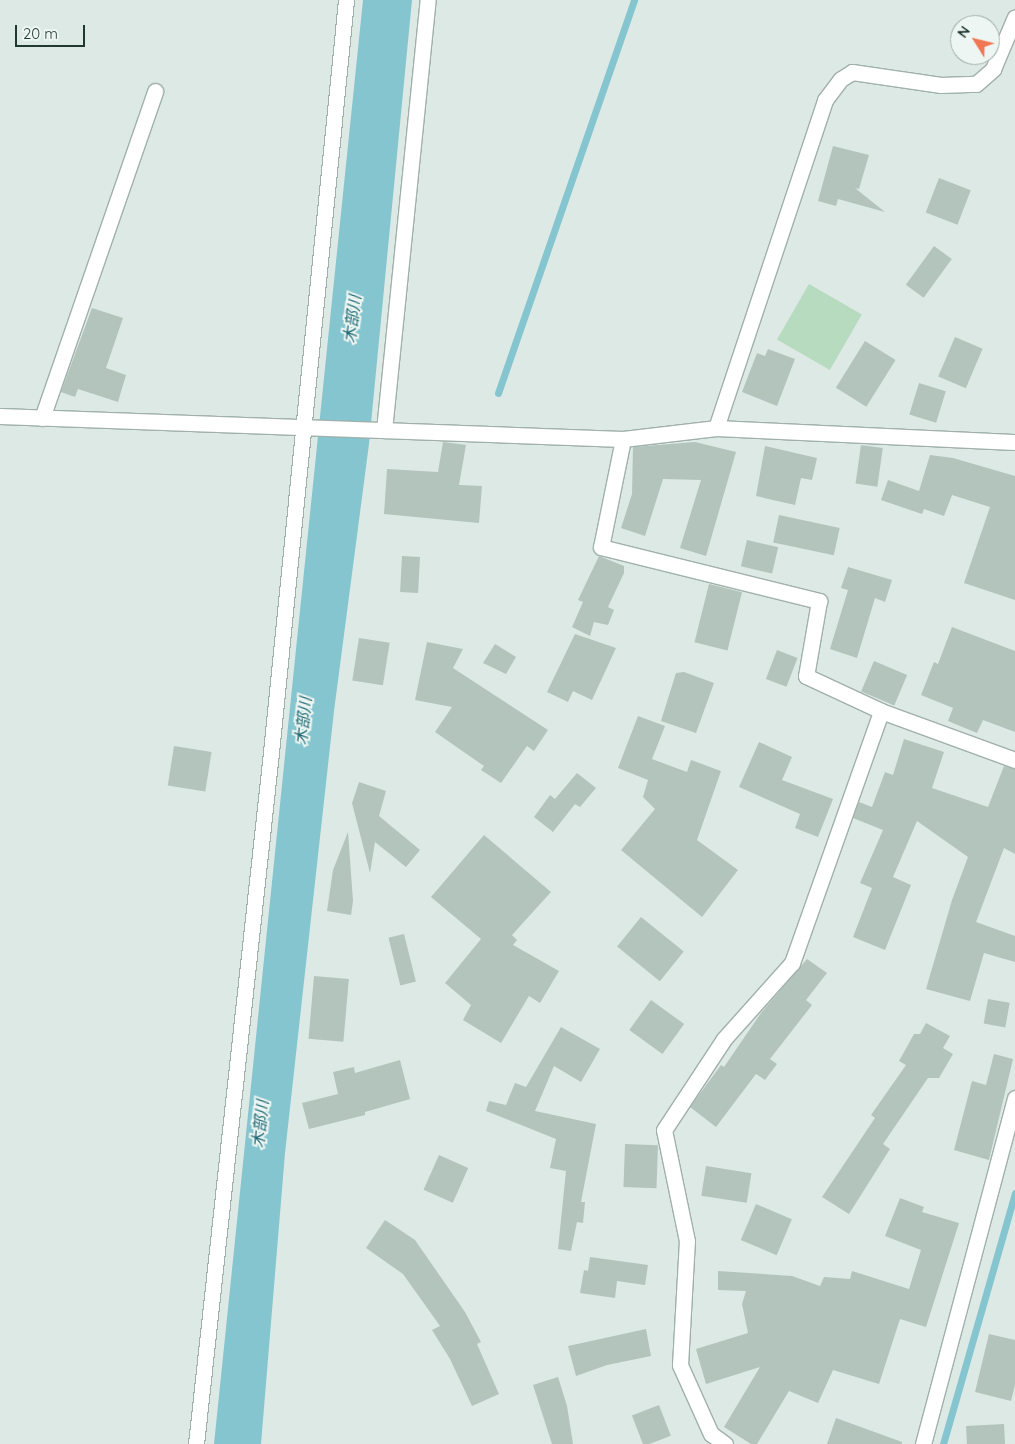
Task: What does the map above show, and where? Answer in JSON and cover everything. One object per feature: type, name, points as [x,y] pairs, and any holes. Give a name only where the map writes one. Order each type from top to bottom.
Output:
[{"type":"street","points":[[196,1444],[304,429],[346,0]]},
{"type":"street","points":[[384,430],[428,0]]},
{"type":"street","points":[[716,428],[825,100],[841,79],[852,72],[941,85],[976,84],[993,69],[1015,17]]},
{"type":"street","points":[[42,418],[155,91]]},
{"type":"street","points":[[0,416],[304,429],[384,430],[623,439],[716,428],[1015,442]]},
{"type":"street","points":[[623,439],[602,547],[818,601],[806,676],[881,711],[1015,760]]},
{"type":"street","points":[[725,1444],[711,1434],[680,1365],[687,1241],[664,1130],[724,1039],[792,963],[881,711]]},
{"type":"street","points":[[923,1444],[1015,1098]]},
{"type":"green space","points":[[809,284],[862,314],[830,370],[777,339]]},
{"type":"water","name":"木部川","points":[[363,0],[412,0],[369,444],[334,711],[285,1153],[261,1444],[214,1444]]},
{"type":"building","points":[[833,146],[869,155],[859,189],[855,188],[885,212],[838,199],[836,206],[818,201]]},
{"type":"building","points":[[939,178],[971,190],[957,225],[926,213]]},
{"type":"building","points":[[934,246],[952,259],[924,298],[906,285]]},
{"type":"building","points":[[92,308],[123,318],[106,368],[126,375],[118,402],[78,389],[75,397],[61,392]]},
{"type":"building","points":[[955,337],[983,349],[966,388],[938,377]]},
{"type":"building","points":[[865,341],[896,360],[866,407],[836,388]]},
{"type":"building","points":[[768,349],[795,359],[777,406],[742,392],[757,353],[765,356]]},
{"type":"building","points":[[919,383],[946,391],[936,423],[909,415]]},
{"type":"building","points":[[443,442],[466,445],[459,485],[482,486],[479,523],[384,514],[387,469],[438,472]]},
{"type":"building","points":[[695,442],[736,452],[706,556],[680,548],[701,480],[663,479],[645,536],[621,528],[632,494],[633,447]]},
{"type":"building","points":[[861,445],[883,448],[877,487],[856,484]]},
{"type":"building","points":[[765,446],[817,458],[812,480],[801,478],[795,505],[756,496]]},
{"type":"building","points":[[930,455],[953,458],[1015,476],[1015,600],[964,583],[990,507],[952,495],[944,516],[924,509],[922,514],[881,500],[888,480],[919,491]]},
{"type":"building","points":[[779,515],[840,528],[834,555],[773,542]]},
{"type":"building","points":[[747,540],[778,547],[772,574],[741,566]]},
{"type":"building","points":[[402,556],[420,557],[418,593],[400,592]]},
{"type":"building","points":[[599,556],[624,566],[624,573],[608,607],[614,610],[608,625],[594,622],[590,636],[572,627],[583,602],[578,600]]},
{"type":"building","points":[[848,567],[892,580],[885,602],[875,598],[857,658],[830,649],[848,590],[841,588]]},
{"type":"building","points":[[709,584],[742,592],[727,650],[694,642]]},
{"type":"building","points":[[952,627],[1015,651],[1015,732],[983,720],[977,733],[948,721],[953,708],[921,695],[934,662],[938,664]]},
{"type":"building","points":[[575,634],[616,648],[592,700],[573,691],[568,702],[547,692]]},
{"type":"building","points":[[359,638],[390,643],[383,685],[352,680]]},
{"type":"building","points":[[427,642],[463,649],[453,668],[548,730],[534,751],[527,746],[501,783],[481,770],[484,766],[435,732],[452,707],[415,700]]},
{"type":"building","points":[[495,644],[516,657],[506,674],[483,663]]},
{"type":"building","points":[[777,650],[798,658],[786,687],[766,679]]},
{"type":"building","points":[[874,661],[907,675],[894,705],[861,691]]},
{"type":"building","points":[[684,672],[714,683],[696,733],[661,721],[676,673]]},
{"type":"building","points":[[638,716],[665,726],[652,759],[687,772],[691,760],[721,771],[697,840],[738,870],[702,917],[621,850],[655,809],[643,797],[648,780],[618,768]]},
{"type":"building","points":[[904,739],[944,752],[932,788],[988,807],[1004,766],[1015,769],[1015,854],[1004,848],[976,922],[1015,936],[1015,962],[984,953],[970,1001],[926,989],[952,900],[968,857],[917,821],[893,877],[911,885],[885,950],[853,937],[872,888],[860,883],[883,830],[853,818],[859,802],[872,807],[885,772],[893,775]]},
{"type":"building","points":[[759,742],[792,757],[782,780],[833,799],[818,837],[795,828],[800,814],[739,787]]},
{"type":"building","points":[[174,746],[212,752],[205,791],[168,786]]},
{"type":"building","points":[[577,773],[596,788],[580,807],[575,804],[553,832],[534,817],[550,795],[555,799]]},
{"type":"building","points":[[359,782],[386,791],[379,816],[420,850],[406,867],[375,842],[370,873],[352,803]]},
{"type":"building","points":[[348,832],[353,901],[351,915],[327,911],[333,870]]},
{"type":"building","points":[[484,835],[551,892],[512,935],[517,940],[513,945],[559,971],[540,1003],[529,996],[501,1043],[463,1020],[471,1005],[445,983],[481,939],[431,897]]},
{"type":"building","points":[[641,917],[684,952],[660,981],[617,947]]},
{"type":"building","points":[[404,934],[416,982],[400,985],[388,938]]},
{"type":"building","points":[[807,959],[827,973],[806,1000],[812,1005],[770,1059],[777,1064],[765,1080],[756,1074],[716,1127],[690,1107],[721,1065],[724,1067],[761,1013]]},
{"type":"building","points":[[314,976],[349,979],[343,1042],[309,1039]]},
{"type":"building","points":[[988,999],[1010,1003],[1005,1027],[984,1024]]},
{"type":"building","points":[[651,1000],[684,1024],[662,1054],[629,1030]]},
{"type":"building","points":[[926,1023],[950,1036],[943,1048],[953,1054],[939,1078],[928,1078],[883,1144],[890,1149],[849,1214],[822,1197],[875,1118],[871,1115],[906,1065],[899,1061],[914,1034],[920,1034]]},
{"type":"building","points":[[561,1027],[600,1049],[581,1082],[554,1066],[535,1111],[596,1124],[581,1202],[585,1202],[583,1223],[577,1222],[571,1251],[558,1249],[566,1171],[550,1168],[556,1139],[486,1111],[489,1101],[506,1105],[515,1083],[526,1087]]},
{"type":"building","points":[[994,1054],[1013,1059],[989,1160],[954,1150],[972,1081],[986,1085]]},
{"type":"building","points":[[400,1060],[410,1099],[365,1112],[365,1115],[309,1129],[302,1103],[338,1094],[333,1072],[354,1067],[355,1073]]},
{"type":"building","points":[[625,1144],[658,1145],[656,1188],[623,1187]]},
{"type":"building","points":[[439,1155],[468,1168],[453,1203],[424,1190]]},
{"type":"building","points":[[706,1166],[751,1173],[747,1203],[701,1196]]},
{"type":"building","points":[[900,1198],[924,1207],[922,1212],[959,1223],[926,1327],[900,1319],[879,1384],[833,1370],[818,1403],[789,1391],[757,1444],[751,1444],[724,1427],[760,1367],[706,1384],[696,1349],[748,1333],[742,1304],[746,1291],[718,1290],[718,1271],[792,1276],[820,1286],[824,1277],[850,1279],[852,1271],[909,1289],[921,1250],[885,1236]]},
{"type":"building","points":[[756,1204],[792,1219],[777,1255],[741,1240]]},
{"type":"building","points":[[385,1220],[415,1240],[465,1312],[481,1342],[477,1344],[499,1394],[472,1406],[450,1359],[432,1330],[440,1326],[403,1274],[366,1248]]},
{"type":"building","points":[[590,1257],[648,1265],[645,1285],[617,1281],[615,1298],[580,1293],[584,1270],[588,1271]]},
{"type":"building","points":[[646,1329],[651,1356],[607,1365],[576,1376],[568,1346]]},
{"type":"building","points":[[989,1334],[1015,1340],[1015,1385],[1011,1401],[975,1392]]},
{"type":"building","points":[[558,1377],[567,1406],[573,1444],[552,1444],[533,1385]]},
{"type":"building","points":[[659,1405],[671,1436],[649,1444],[643,1444],[632,1415]]},
{"type":"building","points":[[836,1418],[902,1442],[902,1444],[827,1444]]},
{"type":"building","points":[[1004,1424],[1005,1444],[967,1444],[966,1426]]},
{"type":"waterway","points":[[498,393],[634,0]]},
{"type":"waterway","points":[[943,1444],[1015,1193]]}]
